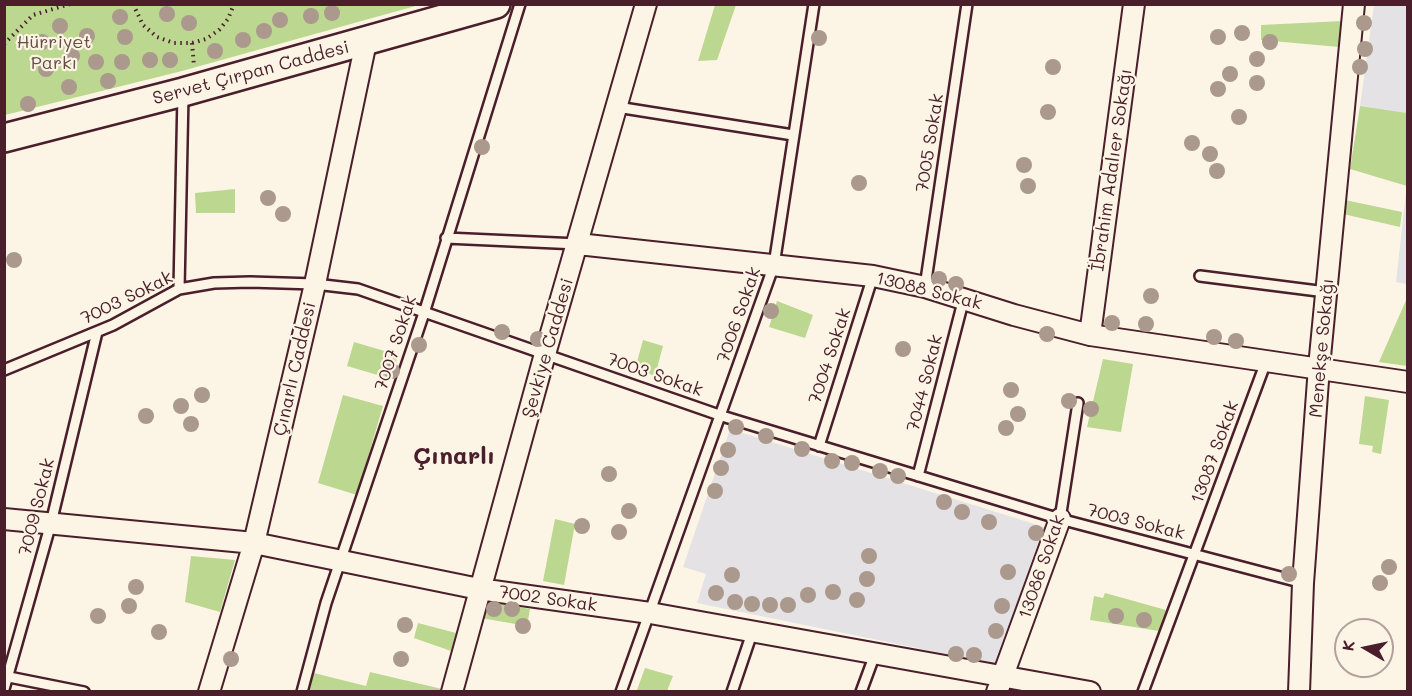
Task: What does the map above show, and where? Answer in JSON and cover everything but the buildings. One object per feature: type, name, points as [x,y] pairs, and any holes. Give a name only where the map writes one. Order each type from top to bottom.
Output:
[{"type":"main road","name":"Servet Çırpan Caddesi","points":[[4,138],[183,92],[496,4]]},
{"type":"street","name":"Şevkiye Caddesi","points":[[452,692],[545,354],[646,4]]},
{"type":"street","name":"İbrahim Adalıer Sokağı","points":[[1090,335],[1134,4]]},
{"type":"street","name":"Menekşe Sokağı","points":[[1299,692],[1319,367],[1354,4]]},
{"type":"street","name":"Çınarlı Caddesi","points":[[209,692],[254,543],[315,284],[366,42]]},
{"type":"street","name":"13088 Sokak","points":[[578,244],[873,276],[925,287],[1090,335],[1267,359],[1407,382]]},
{"type":"street","name":"7002 Sokak","points":[[4,519],[254,543],[479,589],[651,614],[875,654],[1000,684],[1090,692]]},
{"type":"street","name":"13086 Sokak","points":[[1000,684],[1060,519]]},
{"type":"lane","name":"7007 Sokak","points":[[302,692],[326,603],[424,310],[519,4]]},
{"type":"lane","name":"7006 Sokak","points":[[621,692],[722,416],[774,265],[814,4]]},
{"type":"lane","name":"7005 Sokak","points":[[925,287],[967,4]]},
{"type":"lane","points":[[179,289],[183,92]]},
{"type":"lane","points":[[617,107],[793,135]]},
{"type":"lane","name":"13088 Sokak","points":[[446,238],[578,244]]},
{"type":"lane","name":"7004 Sokak","points":[[819,446],[873,276]]},
{"type":"lane","points":[[1200,276],[1326,292]]},
{"type":"lane","name":"7003 Sokak","points":[[4,370],[97,332],[179,289],[214,283],[315,284],[365,291],[722,416],[1060,519],[1304,583]]},
{"type":"lane","name":"7044 Sokak","points":[[918,476],[964,298]]},
{"type":"lane","name":"7009 Sokak","points":[[4,689],[51,523],[97,332]]},
{"type":"lane","name":"13087 Sokak","points":[[1143,692],[1267,359]]},
{"type":"lane","name":"13086 Sokak","points":[[1060,519],[1078,403]]},
{"type":"lane","points":[[732,692],[752,633]]},
{"type":"lane","points":[[861,692],[875,654]]},
{"type":"lane","points":[[6,676],[84,692]]},
{"type":"path","points":[[4,44],[33,15],[70,4]]},
{"type":"path","points":[[133,4],[143,25],[157,37],[174,43],[192,43],[206,39],[228,20],[234,4]]},
{"type":"shaded area","points":[[1374,5],[1407,5],[1407,113],[1360,106]]},
{"type":"shaded area","points":[[1407,183],[1407,284],[1396,282]]},
{"type":"shaded area","points":[[730,429],[1044,527],[995,664],[697,603],[706,574],[683,567]]},
{"type":"green space","name":"Hürriyet Parkı","points":[[4,5],[419,5],[182,71],[5,115]]},
{"type":"green space","points":[[715,5],[736,5],[717,60],[698,61]]},
{"type":"green space","points":[[1343,21],[1339,47],[1261,40],[1261,25]]},
{"type":"green space","points":[[1360,106],[1407,113],[1407,186],[1350,169]]},
{"type":"green space","points":[[235,189],[235,213],[196,213],[195,193]]},
{"type":"green space","points":[[1345,200],[1402,212],[1400,227],[1343,214]]},
{"type":"green space","points":[[1407,298],[1407,366],[1379,362]]},
{"type":"green space","points":[[777,301],[813,315],[805,338],[769,327]]},
{"type":"green space","points":[[643,340],[663,346],[655,376],[635,369]]},
{"type":"green space","points":[[354,342],[398,355],[391,379],[347,366]]},
{"type":"green space","points":[[1103,359],[1133,364],[1121,432],[1087,427]]},
{"type":"green space","points":[[343,395],[383,406],[357,495],[318,483]]},
{"type":"green space","points":[[1365,396],[1389,400],[1381,454],[1372,452],[1373,446],[1359,444]]},
{"type":"green space","points":[[555,519],[575,524],[564,585],[543,581]]},
{"type":"green space","points":[[191,556],[235,560],[220,612],[185,602]]},
{"type":"green space","points":[[1105,593],[1166,610],[1159,631],[1090,620],[1094,596],[1103,598]]},
{"type":"green space","points":[[484,600],[530,609],[527,626],[481,618]]},
{"type":"green space","points":[[418,623],[456,633],[451,651],[414,638]]},
{"type":"green space","points":[[645,668],[673,676],[667,691],[637,690]]},
{"type":"green space","points":[[370,672],[442,689],[442,691],[309,691],[314,673],[366,686]]},
{"type":"district","name":"Çınarlı","points":[[454,457]]}]
